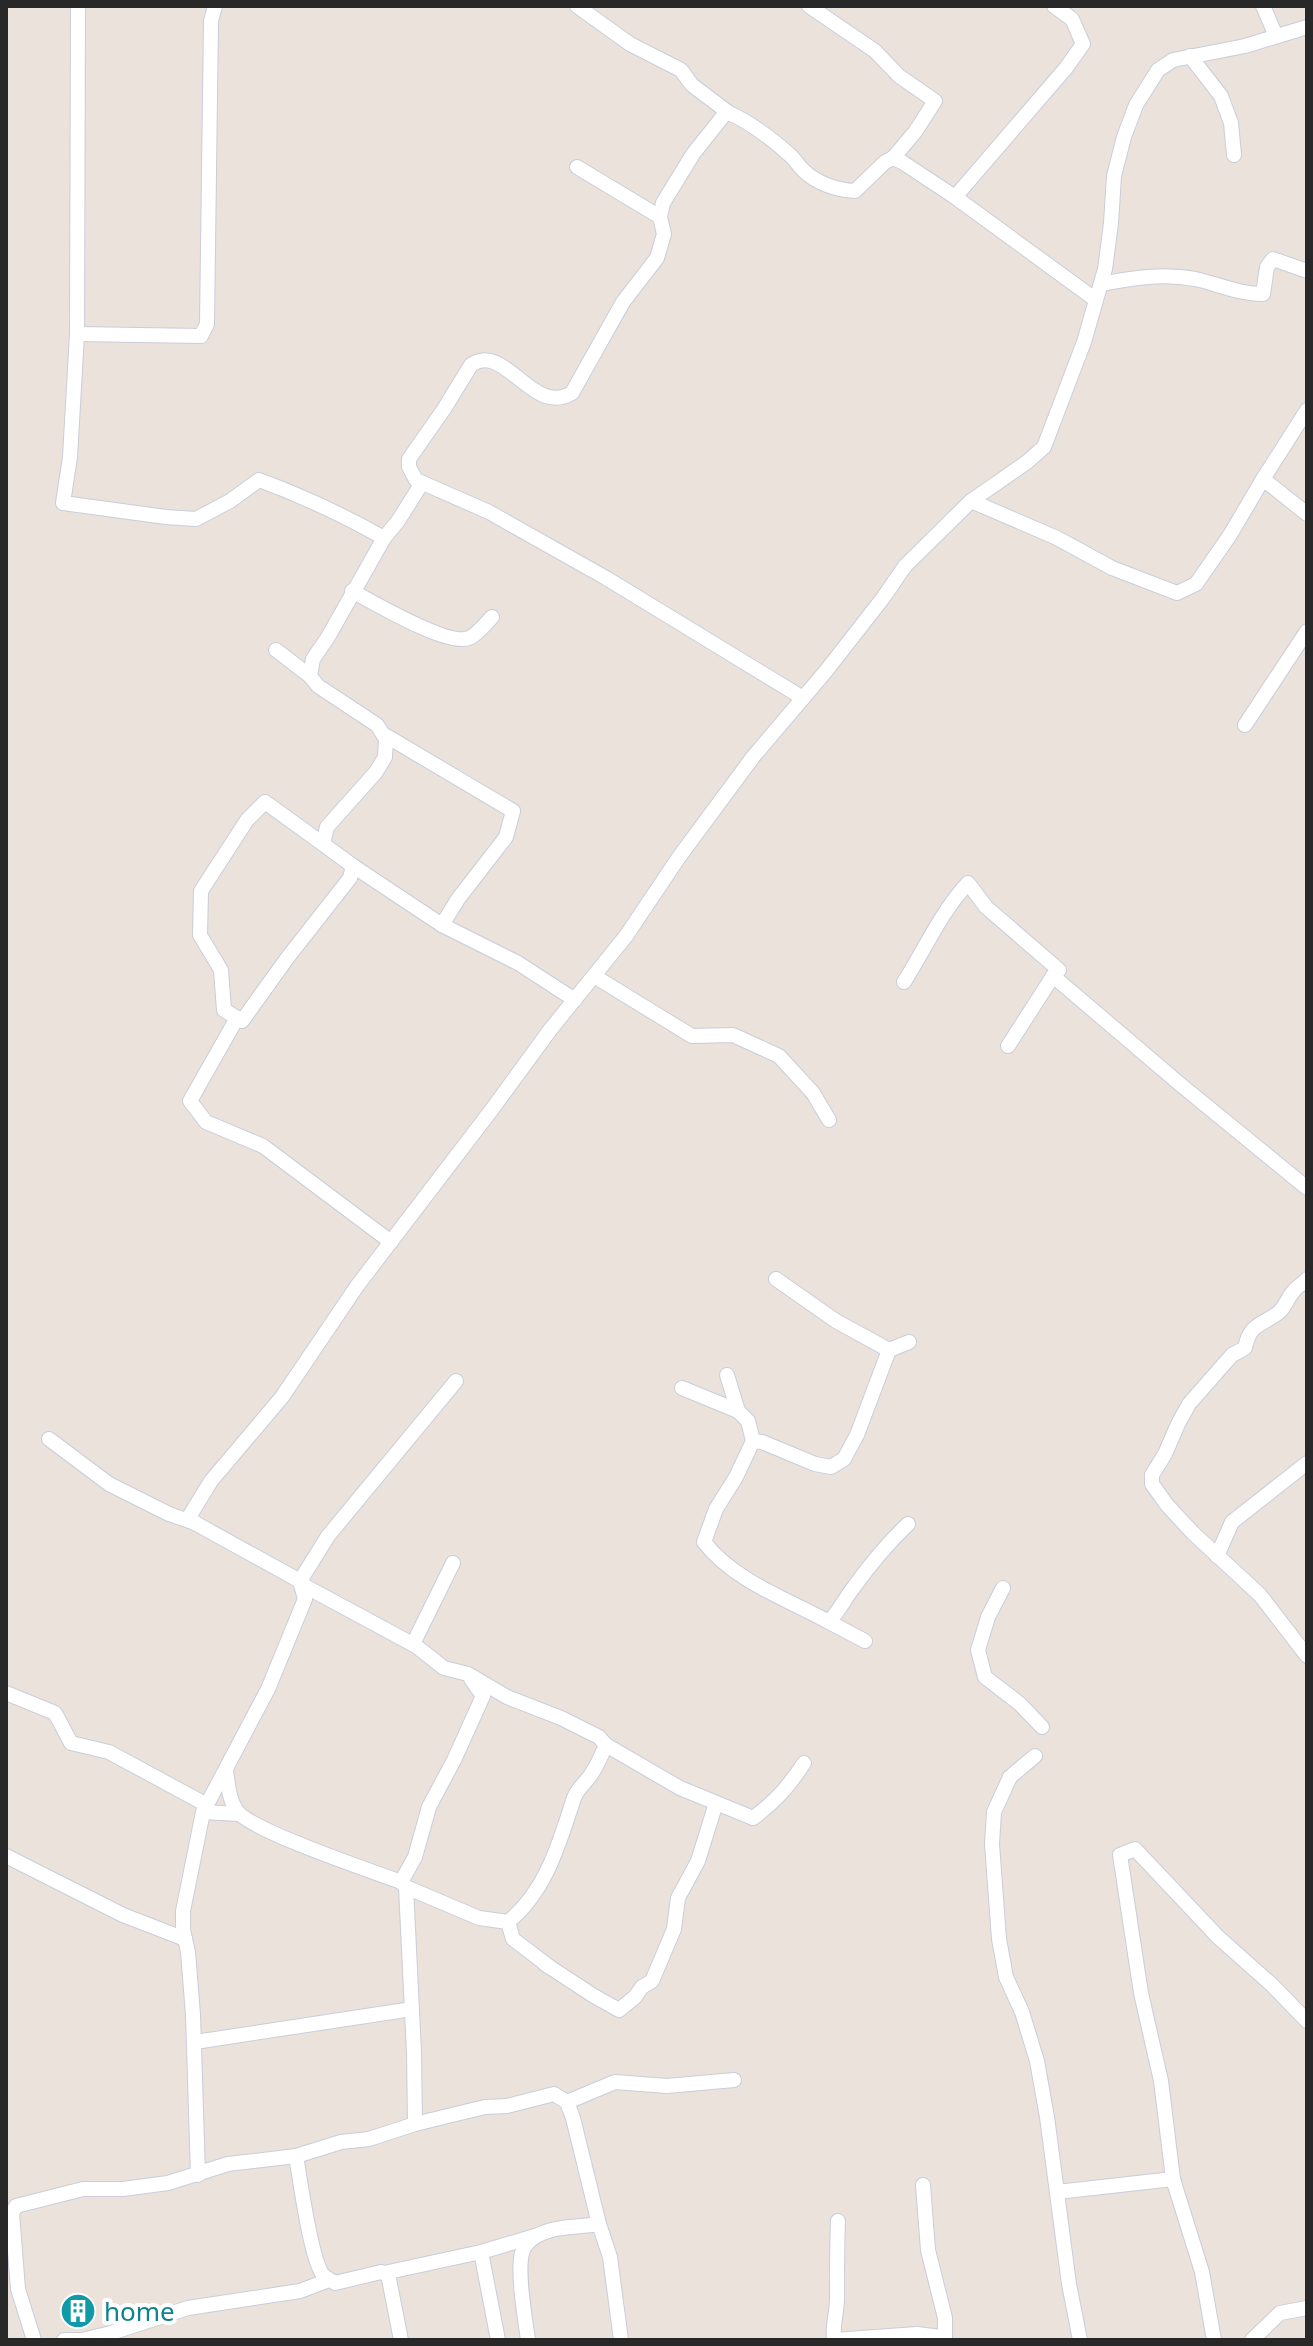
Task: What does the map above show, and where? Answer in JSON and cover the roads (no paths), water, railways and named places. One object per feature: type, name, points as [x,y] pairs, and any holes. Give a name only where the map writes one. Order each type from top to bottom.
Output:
[{"type":"street","points":[[78,6],[77,334],[70,457],[63,503],[196,519],[230,501],[259,480],[299,494],[384,538]]},
{"type":"street","points":[[77,334],[201,336],[206,331],[211,21],[215,6]]},
{"type":"street","points":[[577,6],[630,44],[681,70],[692,85],[729,113],[765,134],[812,177],[842,190],[855,191],[893,158],[935,101],[899,76],[875,51],[809,6]]},
{"type":"street","points":[[955,197],[1083,44],[1072,19],[1054,6]]},
{"type":"street","points":[[1263,6],[1276,36]]},
{"type":"street","points":[[195,1523],[189,1517],[211,1481],[282,1397],[357,1286],[626,936],[679,857],[753,757],[883,598],[905,566],[971,501],[1044,447],[1084,342],[1105,269],[1114,176],[1124,137],[1136,105],[1158,70],[1173,60],[1245,46],[1307,27]]},
{"type":"street","points":[[1190,56],[1221,96],[1231,123],[1234,155]]},
{"type":"street","points":[[729,113],[724,115],[693,154],[663,203],[660,217],[664,234],[657,258],[623,302],[572,393],[563,398],[551,397],[533,390],[499,363],[477,361],[471,365],[409,459],[409,467],[416,480],[489,512],[803,698]]},
{"type":"street","points":[[893,158],[955,197],[1096,300]]},
{"type":"street","points":[[577,167],[660,217]]},
{"type":"street","points":[[1101,284],[1143,276],[1193,279],[1248,294],[1263,294],[1267,267],[1273,259],[1307,271]]},
{"type":"street","points":[[971,501],[1057,538],[1112,568],[1177,593],[1196,584],[1307,410]]},
{"type":"street","points":[[1263,479],[1307,514]]},
{"type":"street","points":[[310,676],[313,659],[352,591],[422,483]]},
{"type":"street","points":[[352,591],[411,623],[453,639],[469,638],[492,617]]},
{"type":"street","points":[[1245,725],[1307,631]]},
{"type":"street","points":[[276,650],[318,686],[377,725],[386,739],[385,757],[376,772],[327,827],[323,844]]},
{"type":"street","points":[[383,734],[513,811],[506,837],[442,925]]},
{"type":"street","points":[[353,866],[350,878],[242,1021],[224,1010],[221,970],[200,935],[201,891],[247,820],[265,802],[442,925],[518,963],[575,1000]]},
{"type":"street","points":[[904,982],[951,901],[968,883],[986,907],[1059,970],[1008,1046]]},
{"type":"street","points":[[594,976],[692,1036],[733,1035],[779,1056],[813,1093],[829,1120]]},
{"type":"street","points":[[1053,976],[1307,1188]]},
{"type":"street","points":[[237,1018],[190,1101],[206,1122],[263,1146],[391,1242]]},
{"type":"street","points":[[776,1279],[836,1321],[889,1350]]},
{"type":"street","points":[[1307,1279],[1292,1292],[1279,1312],[1254,1326],[1245,1348],[1232,1355],[1194,1400],[1152,1475],[1152,1484],[1175,1515],[1260,1595],[1307,1656]]},
{"type":"street","points":[[753,1441],[823,1466],[831,1467],[844,1459],[857,1435],[889,1350],[909,1342]]},
{"type":"street","points":[[727,1375],[738,1411]]},
{"type":"street","points":[[198,2175],[191,1971],[183,1930],[183,1911],[205,1808],[268,1689],[305,1599],[300,1582],[328,1536],[456,1381]]},
{"type":"street","points":[[682,1388],[738,1411],[748,1421],[753,1441],[716,1509],[704,1542],[714,1555],[765,1590],[865,1641]]},
{"type":"street","points":[[49,1439],[109,1484],[169,1514],[195,1523],[413,1644],[444,1668],[468,1674],[507,1697],[599,1737],[606,1745],[680,1788],[753,1818],[786,1791],[804,1763]]},
{"type":"street","points":[[1217,1556],[1232,1522],[1307,1463]]},
{"type":"street","points":[[829,1622],[894,1537],[908,1524]]},
{"type":"street","points":[[413,1644],[453,1563]]},
{"type":"street","points":[[1003,1588],[988,1617],[978,1650],[985,1677],[1020,1704],[1042,1727]]},
{"type":"street","points":[[415,2124],[404,1884],[429,1807],[483,1696],[468,1674]]},
{"type":"street","points":[[6,1693],[55,1713],[71,1743],[109,1752],[205,1808],[239,1814],[295,1842],[404,1884],[479,1918],[508,1922],[520,1912],[542,1882],[568,1823],[574,1796],[591,1776],[606,1745]]},
{"type":"street","points":[[1035,1756],[1010,1777],[994,1812],[992,1844],[999,1939],[1006,1977],[1022,2012],[1037,2061],[1080,2340]]},
{"type":"street","points":[[226,1769],[232,1802],[239,1814]]},
{"type":"street","points":[[508,1922],[513,1939],[549,1967],[619,2010],[652,1981],[674,1929],[678,1898],[698,1861],[716,1803]]},
{"type":"street","points":[[1214,2340],[1202,2272],[1173,2179],[1161,2081],[1141,1993],[1120,1855],[1135,1849],[1218,1937],[1307,2021]]},
{"type":"street","points":[[6,1856],[123,1915],[185,1939]]},
{"type":"street","points":[[195,2042],[412,2009]]},
{"type":"street","points":[[567,2102],[615,2082],[667,2086],[734,2080]]},
{"type":"street","points":[[34,2340],[18,2289],[12,2213],[16,2206],[83,2189],[168,2183],[228,2164],[296,2156],[485,2107],[507,2106],[554,2094],[567,2102],[573,2118],[610,2257],[621,2340]]},
{"type":"street","points":[[296,2156],[307,2223],[319,2268],[325,2277],[335,2283],[481,2252],[551,2230],[599,2224]]},
{"type":"street","points":[[1057,2192],[1173,2179]]},
{"type":"street","points":[[838,2221],[838,2298],[834,2340],[917,2334],[945,2337],[945,2318],[928,2250],[923,2185]]},
{"type":"street","points":[[528,2340],[522,2251],[537,2236]]},
{"type":"street","points":[[481,2252],[498,2340]]},
{"type":"street","points":[[384,2273],[388,2274],[390,2281],[401,2340]]},
{"type":"street","points":[[64,2340],[82,2340],[111,2333],[188,2308],[300,2291],[329,2280]]},
{"type":"street","points":[[1252,2340],[1280,2313],[1307,2308]]},
{"type":"place","name":"home","points":[[78,2311]]}]
